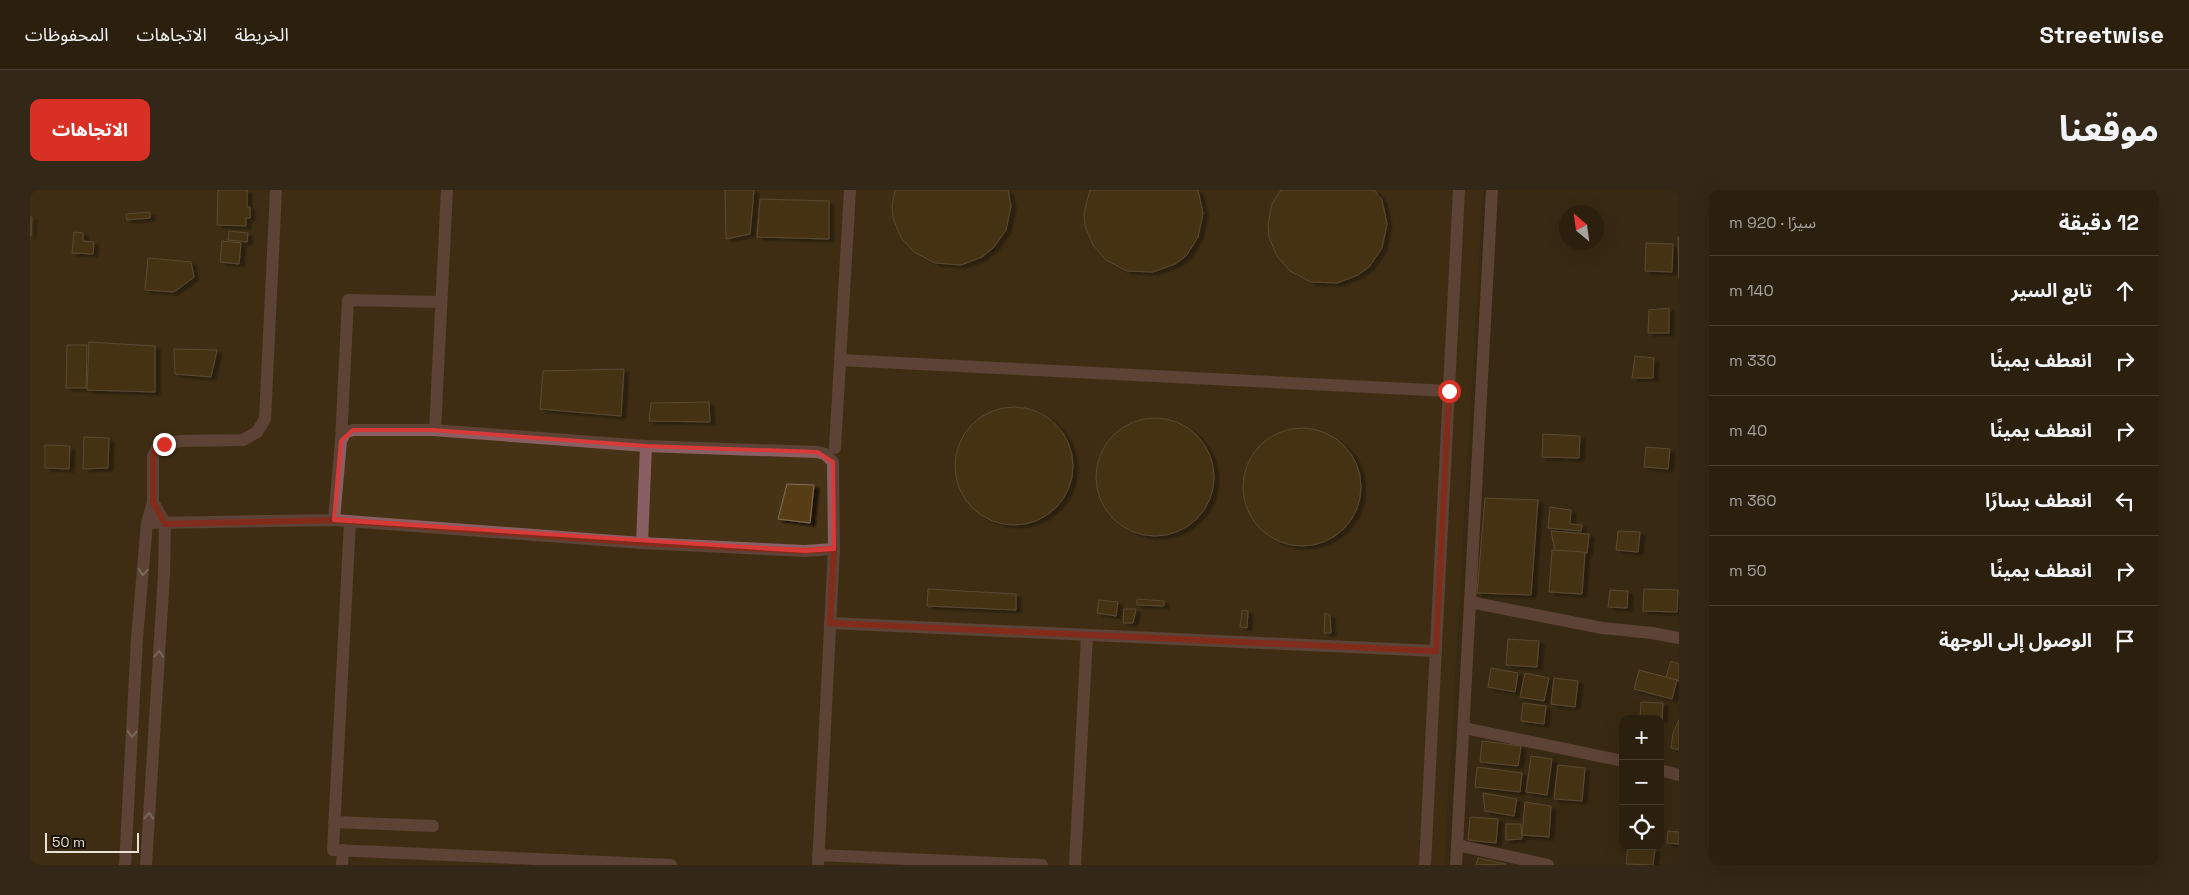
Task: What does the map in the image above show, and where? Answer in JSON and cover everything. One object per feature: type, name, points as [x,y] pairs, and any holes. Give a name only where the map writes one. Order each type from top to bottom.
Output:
[{"type":"street","points":[[125,865],[137,638],[147,523],[153,502],[153,456],[156,448],[164,444],[181,441],[242,440],[257,432],[265,419],[276,190]]},
{"type":"street","points":[[435,430],[447,190]]},
{"type":"street","points":[[835,448],[850,190]]},
{"type":"street","points":[[1425,865],[1459,190]]},
{"type":"street","points":[[1456,865],[1492,190]]},
{"type":"street","points":[[334,520],[341,441],[348,300],[442,302]]},
{"type":"street","points":[[840,360],[1449,391]]},
{"type":"street","points":[[341,441],[345,434],[353,430],[435,430],[646,446],[825,454],[833,462],[834,549],[818,860],[1042,865]]},
{"type":"street","points":[[642,543],[646,446]]},
{"type":"street","points":[[146,865],[164,575],[165,524],[153,502]]},
{"type":"street","points":[[147,523],[334,520],[642,543],[805,551],[834,549]]},
{"type":"street","points":[[350,521],[332,850],[569,862],[671,865]]},
{"type":"street","points":[[1470,602],[1602,628],[1679,638]]},
{"type":"street","points":[[830,623],[1436,651]]},
{"type":"street","points":[[1075,865],[1087,635]]},
{"type":"street","points":[[1464,728],[1619,760]]},
{"type":"street","points":[[1664,771],[1679,775]]},
{"type":"street","points":[[334,822],[433,826]]},
{"type":"street","points":[[1458,845],[1548,865]]},
{"type":"street","points":[[342,865],[343,850]]},
{"type":"highlighted area","points":[[353,430],[433,430],[646,446],[817,452],[833,462],[834,549],[805,551],[334,520],[341,441]]},
{"type":"shaded area","points":[[30,190],[1483,190],[1444,865],[30,865]]},
{"type":"building","points":[[218,190],[247,190],[247,207],[250,207],[250,218],[246,218],[246,226],[217,225]]},
{"type":"building","points":[[725,190],[754,190],[750,234],[726,239]]},
{"type":"building","points":[[895,190],[1008,190],[1011,206],[1006,230],[993,248],[982,257],[961,265],[935,263],[914,252],[901,238],[893,218],[892,205]]},
{"type":"building","points":[[1090,190],[1198,190],[1203,213],[1198,237],[1186,256],[1175,264],[1153,272],[1127,271],[1106,260],[1093,245],[1085,226],[1084,213]]},
{"type":"building","points":[[1281,190],[1374,190],[1382,200],[1387,224],[1382,248],[1369,267],[1358,275],[1337,283],[1311,282],[1290,271],[1277,256],[1269,237],[1268,224],[1272,204]]},
{"type":"building","points":[[760,199],[829,201],[829,239],[757,237]]},
{"type":"building","points":[[150,212],[150,218],[127,220],[126,214]]},
{"type":"building","points":[[30,217],[32,217],[31,236],[30,236]]},
{"type":"building","points":[[229,231],[248,233],[247,242],[228,240]]},
{"type":"building","points":[[74,232],[83,233],[83,241],[94,242],[93,254],[72,253]]},
{"type":"building","points":[[1678,237],[1679,237],[1679,278]]},
{"type":"building","points":[[222,241],[241,243],[239,264],[220,262]]},
{"type":"building","points":[[1646,243],[1673,244],[1672,272],[1645,271]]},
{"type":"building","points":[[148,258],[191,262],[194,277],[174,292],[145,290]]},
{"type":"building","points":[[1669,308],[1669,333],[1648,333],[1649,310]]},
{"type":"building","points":[[89,342],[155,346],[155,392],[87,390]]},
{"type":"building","points":[[67,345],[87,345],[86,388],[66,388]]},
{"type":"building","points":[[174,349],[217,350],[211,377],[175,374]]},
{"type":"building","points":[[1635,356],[1654,358],[1653,378],[1632,378]]},
{"type":"building","points":[[624,369],[621,416],[540,409],[543,371]]},
{"type":"building","points":[[709,402],[710,422],[649,421],[651,403]]},
{"type":"building","points":[[1014,407],[1036,412],[1056,424],[1068,444],[1073,466],[1068,488],[1056,508],[1036,520],[1014,525],[992,520],[972,508],[960,488],[955,466],[960,444],[972,424],[992,412]]},
{"type":"building","points":[[1155,418],[1166,419],[1188,428],[1204,444],[1213,466],[1213,488],[1204,510],[1188,526],[1166,535],[1155,536],[1144,535],[1122,526],[1106,510],[1097,488],[1096,477],[1097,466],[1106,444],[1122,428],[1144,419]]},
{"type":"building","points":[[1302,428],[1324,433],[1344,445],[1356,465],[1361,487],[1356,509],[1344,529],[1324,541],[1302,546],[1280,541],[1260,529],[1248,509],[1243,487],[1248,465],[1260,445],[1280,433]]},
{"type":"building","points":[[1543,434],[1580,436],[1579,458],[1542,457]]},
{"type":"building","points":[[84,437],[109,438],[108,468],[83,469]]},
{"type":"building","points":[[45,445],[70,446],[69,469],[45,468]]},
{"type":"building","points":[[1646,447],[1670,449],[1668,469],[1644,467]]},
{"type":"building","points":[[787,484],[814,485],[810,523],[778,519]]},
{"type":"building","points":[[1485,498],[1538,500],[1531,595],[1477,593]]},
{"type":"building","points":[[1550,507],[1571,510],[1570,524],[1582,525],[1581,531],[1548,528]]},
{"type":"building","points":[[1551,531],[1589,534],[1587,553],[1555,551]]},
{"type":"building","points":[[1618,531],[1640,532],[1638,552],[1616,550]]},
{"type":"building","points":[[1552,550],[1585,552],[1582,594],[1549,592]]},
{"type":"building","points":[[928,589],[1016,594],[1016,610],[927,606]]},
{"type":"building","points":[[1644,589],[1678,590],[1677,612],[1643,611]]},
{"type":"building","points":[[1610,590],[1628,591],[1627,608],[1608,607]]},
{"type":"building","points":[[1137,599],[1164,601],[1164,606],[1137,605]]},
{"type":"building","points":[[1099,600],[1118,602],[1116,616],[1097,613]]},
{"type":"building","points":[[1124,609],[1136,609],[1133,623],[1123,623]]},
{"type":"building","points":[[1242,610],[1248,611],[1247,628],[1240,627]]},
{"type":"building","points":[[1325,613],[1330,615],[1331,633],[1324,633]]},
{"type":"building","points":[[1508,639],[1539,641],[1537,667],[1506,665]]},
{"type":"building","points":[[1671,661],[1679,664],[1679,681],[1666,677]]},
{"type":"building","points":[[1491,668],[1518,673],[1515,692],[1488,687]]},
{"type":"building","points":[[1639,670],[1677,680],[1672,699],[1634,689]]},
{"type":"building","points":[[1525,673],[1549,678],[1544,701],[1520,697]]},
{"type":"building","points":[[1554,678],[1578,681],[1575,707],[1551,704]]},
{"type":"building","points":[[1641,702],[1663,703],[1662,715],[1640,715]]},
{"type":"building","points":[[1523,703],[1546,706],[1544,724],[1521,721]]},
{"type":"building","points":[[1679,720],[1679,750],[1671,748],[1673,733]]},
{"type":"building","points":[[1482,741],[1521,746],[1518,766],[1480,762]]},
{"type":"building","points":[[1531,756],[1552,759],[1547,795],[1526,792]]},
{"type":"building","points":[[1558,765],[1585,768],[1582,801],[1554,799]]},
{"type":"building","points":[[1477,767],[1522,773],[1520,792],[1475,787]]},
{"type":"building","points":[[1483,793],[1517,799],[1514,816],[1485,811]]},
{"type":"building","points":[[1525,802],[1551,806],[1549,837],[1522,835]]},
{"type":"building","points":[[1470,817],[1498,819],[1496,843],[1468,840]]},
{"type":"building","points":[[1506,824],[1521,824],[1522,839],[1506,840]]},
{"type":"building","points":[[1668,831],[1679,832],[1679,844],[1667,843]]},
{"type":"building","points":[[1628,850],[1655,850],[1653,865],[1626,864]]},
{"type":"building","points":[[1478,858],[1506,864],[1476,865]]},
{"type":"route","points":[[164,444],[156,448],[153,456],[153,502],[165,524],[334,520],[642,543],[805,551],[834,549],[830,623],[1436,651],[1449,391]]}]
